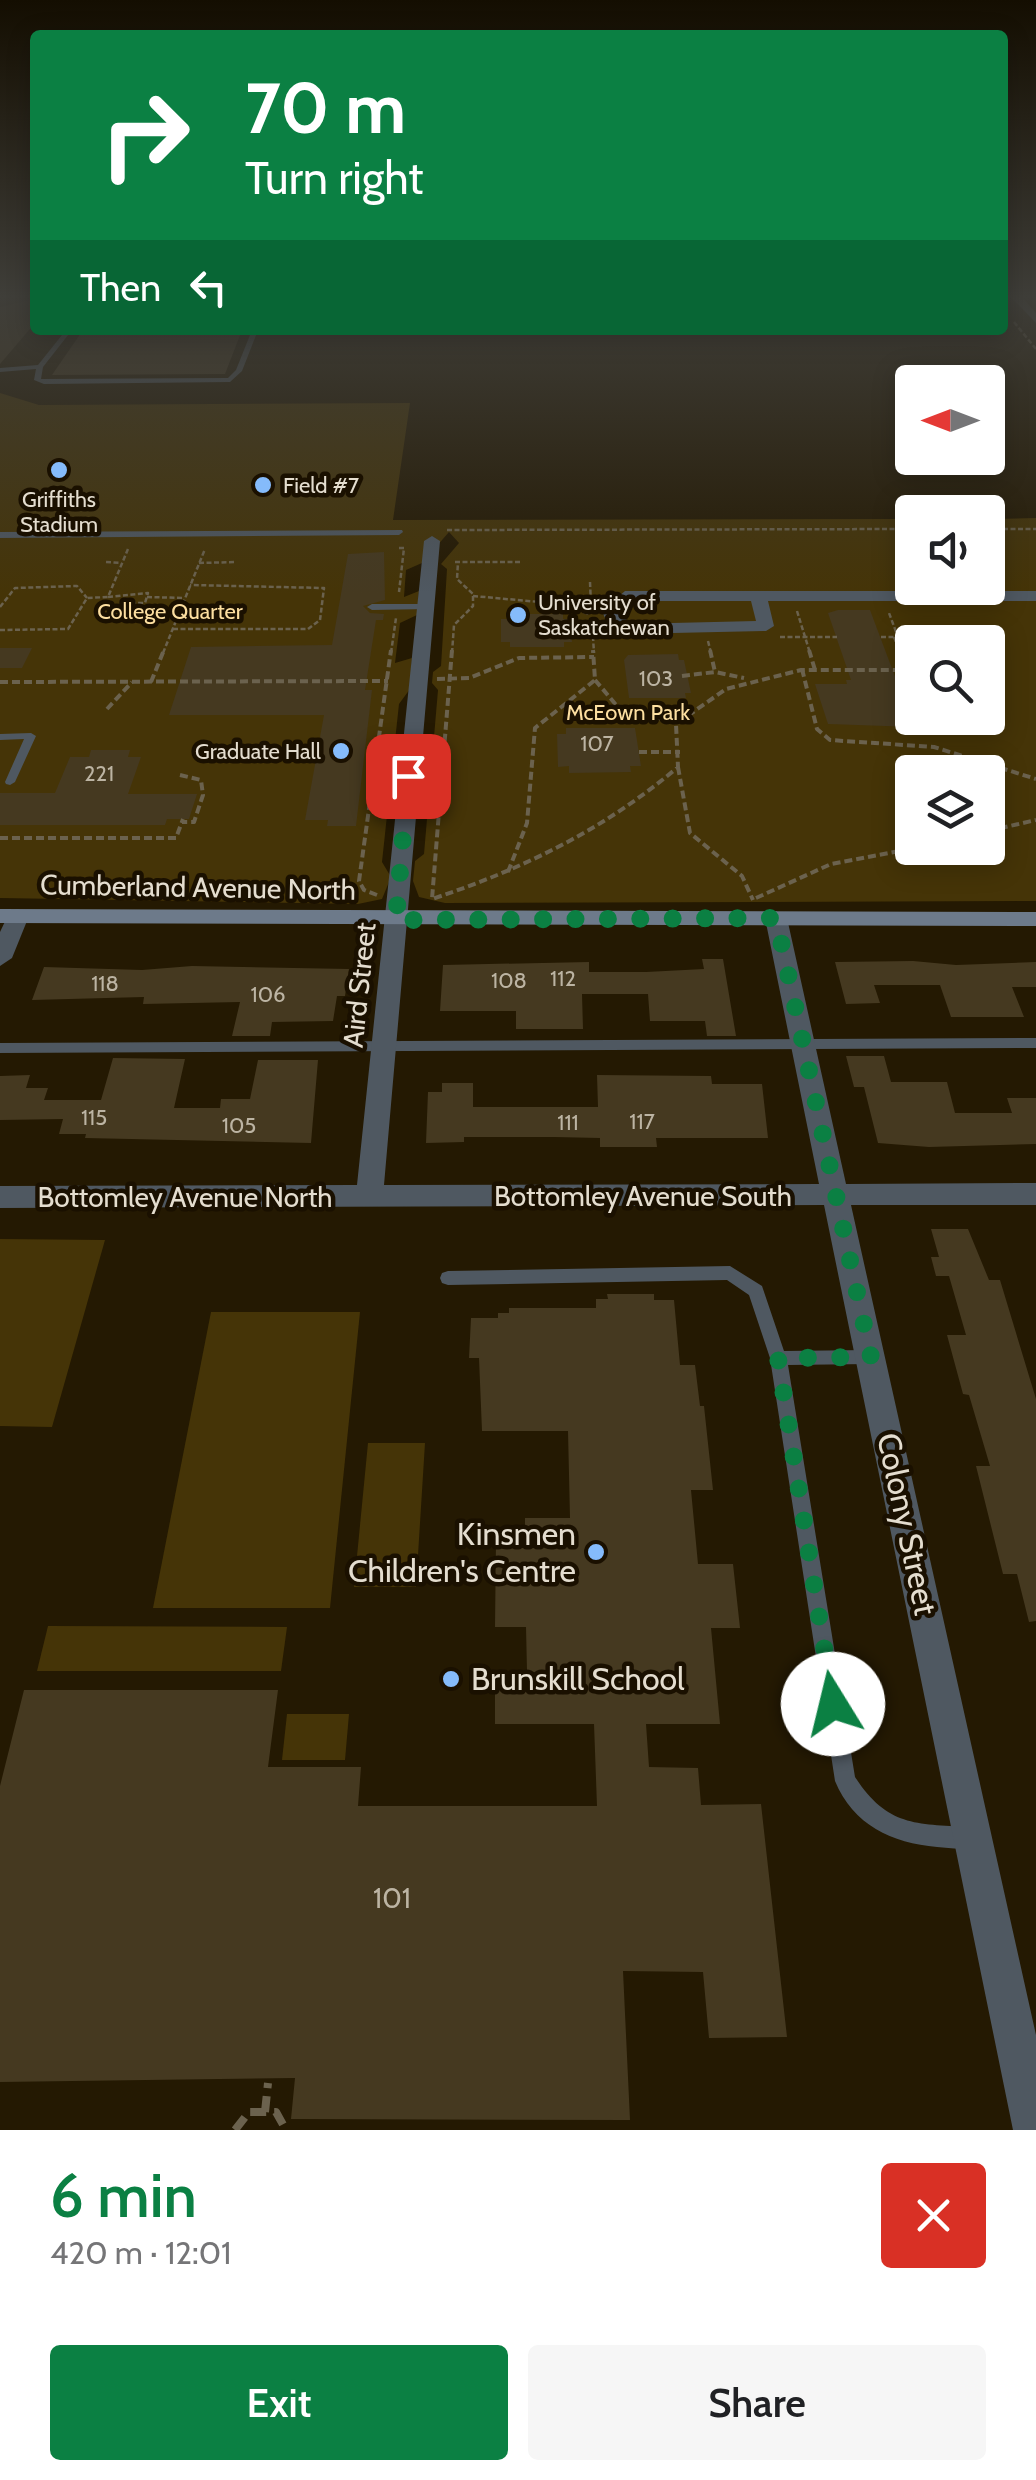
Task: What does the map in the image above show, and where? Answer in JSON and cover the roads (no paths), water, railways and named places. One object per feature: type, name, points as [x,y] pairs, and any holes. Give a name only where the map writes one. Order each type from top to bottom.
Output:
[{"type":"main road","name":"Cumberland Avenue North","points":[[9,916],[396,920],[762,912],[1036,919]]},
{"type":"street","name":"Aird Street","points":[[370,1196],[432,541]]},
{"type":"street","points":[[758,596],[766,626],[627,629],[614,621],[610,611],[624,596],[758,596],[793,596],[882,596],[1036,596]]},
{"type":"street","name":"Colony Street","points":[[762,912],[803,1044],[1035,2130]]},
{"type":"street","points":[[0,958],[9,916]]},
{"type":"street","name":"Bottomley Avenue South","points":[[370,1196],[1036,1194]]},
{"type":"street","name":"Bottomley Avenue North","points":[[0,1197],[370,1196]]},
{"type":"lane","points":[[0,535],[399,532]]},
{"type":"lane","points":[[372,607],[426,606]]},
{"type":"lane","points":[[0,736],[31,736],[10,782]]},
{"type":"lane","points":[[0,1048],[1036,1043]]},
{"type":"lane","points":[[448,1278],[730,1273],[756,1291],[778,1358],[845,1780],[861,1809],[883,1826],[975,1838]]},
{"type":"lane","points":[[778,1358],[871,1357]]},
{"type":"place","name":"Griffiths Stadium","points":[[59,470]]},
{"type":"place","name":"Field #7","points":[[263,485]]},
{"type":"place","name":"University of Saskatchewan","points":[[518,615]]},
{"type":"place","name":"Graduate Hall","points":[[341,751]]},
{"type":"place","name":"Kinsmen Children's Centre","points":[[596,1552]]},
{"type":"place","name":"Brunskill School","points":[[451,1679]]},
{"type":"park label","name":"College Quarter","points":[[170,611]]},
{"type":"park label","name":"McEown Park","points":[[628,712]]}]
